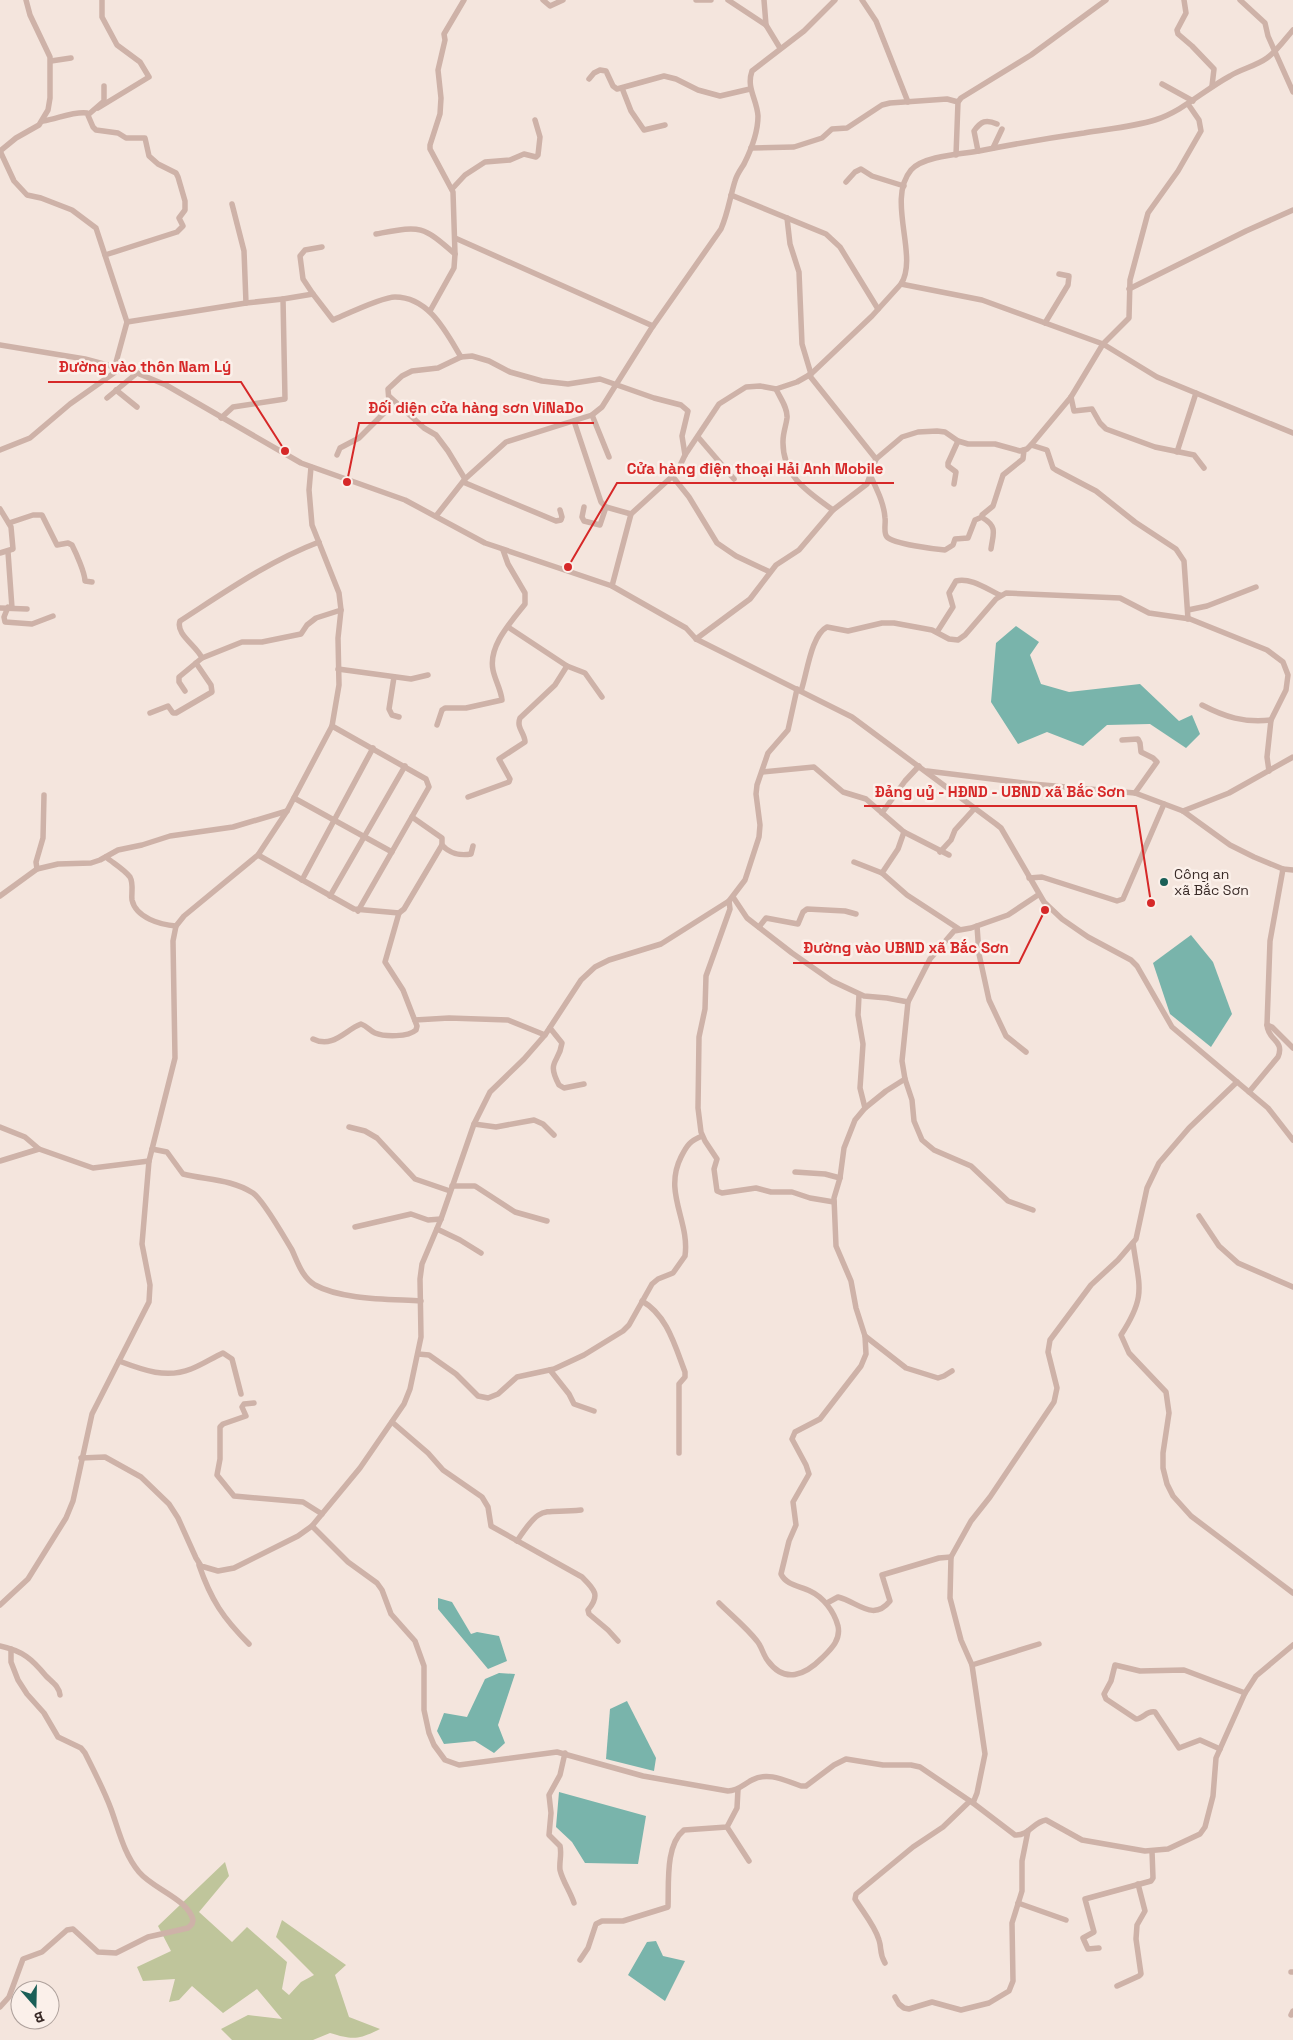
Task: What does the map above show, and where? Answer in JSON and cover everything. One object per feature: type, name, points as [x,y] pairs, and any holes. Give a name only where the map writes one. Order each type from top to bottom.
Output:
[{"type":"street","points":[[0,450],[26,440],[118,367],[127,322],[96,228],[72,210],[41,198],[27,195],[14,181],[0,151],[16,138],[38,126],[43,120],[50,98],[51,61],[30,15],[26,0]]},
{"type":"street","points":[[43,120],[77,113],[89,114],[149,77],[140,62],[117,45],[102,17],[102,0]]},
{"type":"street","points":[[430,311],[454,268],[456,254],[452,189],[430,146],[440,114],[441,98],[438,70],[444,34],[464,0]]},
{"type":"street","points":[[543,0],[550,6],[562,0]]},
{"type":"street","points":[[696,0],[711,0]]},
{"type":"street","points":[[728,0],[766,25],[780,48]]},
{"type":"street","points":[[764,0],[766,25]]},
{"type":"street","points":[[436,516],[464,481],[506,442],[592,415],[602,407],[653,326],[721,229],[735,179],[751,148],[758,116],[750,89],[749,79],[752,71],[810,26],[835,0]]},
{"type":"street","points":[[862,0],[876,21],[908,102]]},
{"type":"street","points":[[751,148],[794,147],[822,138],[832,129],[847,128],[882,105],[947,99],[958,102],[1031,55],[1106,0]]},
{"type":"street","points":[[1184,0],[1186,13],[1177,30],[1178,34],[1214,69],[1212,86]]},
{"type":"street","points":[[1240,0],[1265,23],[1293,92]]},
{"type":"street","points":[[612,586],[631,514],[673,477],[685,455],[719,404],[735,393],[752,386],[776,389],[810,375],[902,284],[905,279],[905,240],[901,210],[904,186],[909,172],[915,166],[922,162],[993,148],[1145,123],[1165,116],[1191,102],[1212,86],[1234,73],[1266,58],[1293,30]]},
{"type":"street","points":[[51,61],[71,58]]},
{"type":"street","points":[[590,78],[594,73],[603,70],[610,76],[615,89],[664,76],[698,90],[720,96],[750,89]]},
{"type":"street","points":[[696,638],[746,603],[778,562],[802,547],[833,510],[867,484],[876,459],[902,437],[915,433],[941,431],[958,441],[968,444],[995,444],[1015,450],[1024,450],[1031,445],[1071,397],[1103,344],[1128,318],[1129,290],[1148,213],[1178,170],[1201,131],[1199,120],[1191,102],[1162,84]]},
{"type":"street","points":[[98,108],[104,101],[104,86]]},
{"type":"street","points":[[622,88],[631,111],[644,130],[665,125]]},
{"type":"street","points":[[956,155],[958,102]]},
{"type":"street","points":[[89,114],[93,127],[96,130],[118,133],[126,138],[145,138],[150,156],[158,164],[176,174],[185,201],[185,212],[179,218],[183,226],[177,232],[105,255]]},
{"type":"street","points":[[452,189],[485,162],[510,160],[524,154],[536,157],[538,155],[540,137],[536,120]]},
{"type":"street","points":[[978,151],[974,131],[978,125],[989,120],[1000,126],[993,148]]},
{"type":"street","points":[[846,182],[855,172],[862,170],[872,176],[904,186]]},
{"type":"street","points":[[731,196],[826,234],[840,246],[878,309]]},
{"type":"street","points":[[232,204],[233,214],[244,251],[246,303]]},
{"type":"street","points":[[1129,290],[1246,231],[1293,210]]},
{"type":"street","points":[[787,218],[790,244],[800,276],[802,344],[810,375],[876,459]]},
{"type":"street","points":[[376,234],[403,229],[425,230],[456,254]]},
{"type":"street","points":[[455,238],[653,326]]},
{"type":"street","points":[[322,247],[306,250],[300,256],[304,279],[313,294],[334,320],[393,297],[414,301],[430,311],[461,356]]},
{"type":"street","points":[[1046,323],[1068,285],[1069,276],[1059,274]]},
{"type":"street","points":[[902,284],[982,300],[1103,344],[1157,377],[1293,433]]},
{"type":"street","points":[[127,322],[313,294]]},
{"type":"street","points":[[221,418],[233,407],[285,399],[283,299]]},
{"type":"street","points":[[0,345],[118,367],[137,373],[166,386],[261,442],[311,467],[386,492],[436,516],[478,540],[503,550],[612,586],[686,628],[696,638],[852,717],[1001,828],[1038,894],[1062,919],[1131,960],[1137,966],[1172,1027],[1268,1108],[1293,1140]]},
{"type":"street","points":[[337,455],[340,448],[359,438],[385,412],[390,397],[388,388],[402,376],[412,371],[441,366],[461,356],[472,356],[489,361],[510,372],[542,381],[568,384],[596,379],[686,408],[688,414],[682,441],[685,455]]},
{"type":"street","points":[[106,398],[137,373]]},
{"type":"street","points":[[776,389],[787,412],[782,439],[788,469],[802,487],[833,510]]},
{"type":"street","points":[[116,390],[137,407]]},
{"type":"street","points":[[1178,452],[1196,393]]},
{"type":"street","points":[[390,397],[424,428],[436,435],[451,455],[464,481],[556,521],[562,520],[560,510]]},
{"type":"street","points":[[1071,397],[1074,411],[1092,409],[1106,429],[1155,447],[1194,455],[1204,468]]},
{"type":"street","points":[[592,415],[609,457]]},
{"type":"street","points":[[574,421],[599,496],[606,507],[631,514]]},
{"type":"street","points":[[698,437],[734,479]]},
{"type":"street","points":[[954,484],[956,472],[948,466],[948,463],[958,441]]},
{"type":"street","points":[[1031,445],[1047,450],[1053,468],[1096,491],[1135,522],[1176,549],[1184,561],[1184,584],[1188,619]]},
{"type":"street","points":[[871,477],[882,501],[886,534],[889,538],[918,546],[945,550],[953,545],[956,539],[968,538],[975,520],[982,517],[994,506],[1004,475],[1023,459],[1024,450]]},
{"type":"street","points":[[0,1605],[23,1585],[70,1510],[92,1414],[149,1302],[150,1286],[142,1244],[149,1162],[175,1058],[173,941],[176,926],[184,916],[258,855],[294,798],[332,726],[337,698],[338,634],[341,610],[339,593],[312,525],[309,502],[311,467]]},
{"type":"street","points":[[673,477],[689,497],[717,544],[736,556],[770,572]]},
{"type":"street","points":[[584,507],[582,516],[584,521],[600,525],[606,507]]},
{"type":"street","points":[[0,510],[9,523],[13,549],[0,553]]},
{"type":"street","points":[[9,523],[33,515],[42,515],[57,545],[68,543],[72,545],[81,570],[85,575],[85,581],[92,582]]},
{"type":"street","points":[[982,517],[993,527],[991,549]]},
{"type":"street","points":[[202,658],[198,649],[180,631],[180,621],[289,554],[318,542]]},
{"type":"street","points":[[437,725],[442,710],[445,708],[466,708],[502,700],[492,669],[492,660],[495,648],[526,598],[526,593],[508,564],[503,550]]},
{"type":"street","points":[[8,552],[10,608],[4,619],[5,622],[32,624],[53,616]]},
{"type":"street","points":[[937,632],[952,609],[953,605],[949,593],[956,581],[974,583],[1000,595]]},
{"type":"street","points":[[1188,610],[1207,606],[1256,587]]},
{"type":"street","points":[[198,1563],[205,1568],[218,1572],[234,1568],[298,1536],[312,1526],[360,1468],[392,1422],[408,1397],[418,1354],[421,1329],[420,1279],[422,1264],[441,1219],[474,1124],[490,1092],[524,1059],[545,1034],[581,980],[595,967],[609,960],[661,944],[731,899],[745,880],[758,844],[760,825],[756,790],[771,750],[788,730],[812,651],[824,628],[831,627],[848,631],[888,622],[932,630],[954,640],[962,638],[1000,595],[1012,592],[1120,598],[1149,613],[1188,619],[1263,648],[1283,662],[1288,682],[1271,720],[1267,757],[1269,771]]},
{"type":"street","points":[[0,608],[26,609]]},
{"type":"street","points":[[185,691],[179,682],[179,677],[202,658],[246,642],[262,642],[301,634],[307,625],[316,618],[341,610]]},
{"type":"street","points":[[508,627],[567,666],[580,670],[588,676],[602,697]]},
{"type":"street","points":[[150,713],[168,706],[173,713],[176,713],[212,692],[210,682],[196,663]]},
{"type":"street","points":[[468,797],[509,782],[510,778],[499,758],[525,742],[518,725],[520,718],[555,685],[567,666]]},
{"type":"street","points":[[338,669],[411,679],[428,675]]},
{"type":"street","points":[[394,677],[390,709],[392,715],[399,717]]},
{"type":"street","points":[[1202,705],[1229,718],[1256,721],[1271,720]]},
{"type":"street","points":[[332,726],[426,779],[429,787],[358,911]]},
{"type":"street","points":[[1122,740],[1138,739],[1141,752],[1154,758],[1157,762],[1135,793]]},
{"type":"street","points":[[302,880],[333,819],[373,748]]},
{"type":"street","points":[[1183,811],[1229,793],[1293,757]]},
{"type":"street","points":[[330,896],[405,766]]},
{"type":"street","points":[[882,813],[905,780],[919,766]]},
{"type":"street","points":[[762,772],[814,767],[843,792],[863,796],[904,832],[949,855]]},
{"type":"street","points":[[925,771],[1032,784],[1135,793],[1183,811],[1230,845],[1284,870],[1293,870]]},
{"type":"street","points":[[37,869],[36,862],[43,838],[44,795]]},
{"type":"street","points":[[294,798],[392,852]]},
{"type":"street","points":[[1029,878],[1042,877],[1117,901],[1123,899],[1164,804]]},
{"type":"street","points":[[940,852],[951,840],[955,830],[975,808]]},
{"type":"street","points":[[0,896],[37,869],[58,864],[86,864],[106,857],[118,850],[170,836],[233,827],[286,811]]},
{"type":"street","points":[[313,1039],[326,1043],[344,1036],[362,1024],[377,1034],[410,1034],[416,1030],[415,1020],[403,990],[385,962],[399,913],[404,909],[442,845],[442,838],[412,817]]},
{"type":"street","points":[[882,872],[898,849],[904,832]]},
{"type":"street","points":[[442,845],[449,851],[463,855],[471,854],[473,846]]},
{"type":"street","points":[[258,855],[358,911],[399,913]]},
{"type":"street","points":[[106,857],[129,876],[132,884],[132,899],[140,912],[156,923],[176,926]]},
{"type":"street","points":[[854,862],[882,872],[907,894],[959,929]]},
{"type":"street","points":[[1249,1092],[1279,1054],[1280,1045],[1270,1035],[1266,1024],[1270,941],[1284,870]]},
{"type":"street","points":[[1033,1210],[1008,1201],[970,1166],[928,1146],[916,1127],[912,1100],[905,1079],[902,1061],[908,1002],[930,959],[951,934],[959,929],[977,926],[1008,915],[1038,894]]},
{"type":"street","points":[[731,899],[759,927],[825,976],[860,995],[908,1002]]},
{"type":"street","points":[[731,899],[730,909],[706,976],[705,1009],[699,1037],[698,1108],[702,1136],[717,1159],[714,1169],[718,1193],[756,1188],[771,1192],[792,1192],[810,1198],[834,1202]]},
{"type":"street","points":[[759,927],[766,918],[798,924],[803,912],[807,909],[846,911],[856,914]]},
{"type":"street","points":[[977,926],[979,954],[989,1000],[1006,1036],[1026,1052]]},
{"type":"street","points":[[860,995],[858,1015],[863,1044],[860,1088],[865,1108]]},
{"type":"street","points":[[415,1020],[449,1018],[508,1020],[545,1034]]},
{"type":"street","points":[[1266,1024],[1272,1027],[1293,1048]]},
{"type":"street","points":[[550,1028],[562,1043],[552,1066],[559,1085],[564,1088],[584,1084]]},
{"type":"street","points":[[719,1603],[755,1639],[762,1648],[769,1663],[784,1674],[793,1676],[816,1664],[838,1638],[838,1625],[827,1603],[810,1591],[786,1581],[781,1574],[789,1541],[796,1525],[793,1502],[808,1474],[806,1465],[792,1440],[795,1432],[820,1419],[861,1366],[866,1354],[865,1336],[856,1308],[851,1281],[838,1251],[834,1202],[846,1143],[855,1120],[865,1108],[905,1079]]},
{"type":"street","points":[[885,1963],[880,1952],[876,1934],[855,1899],[856,1894],[913,1847],[943,1827],[972,1802],[978,1793],[985,1754],[972,1665],[961,1640],[950,1598],[951,1557],[971,1521],[990,1497],[1054,1402],[1057,1388],[1048,1352],[1050,1340],[1094,1281],[1133,1244],[1138,1234],[1147,1188],[1154,1171],[1182,1135],[1237,1082]]},
{"type":"street","points":[[474,1124],[493,1127],[534,1120],[543,1124],[554,1135]]},
{"type":"street","points":[[0,1126],[25,1137],[39,1148],[93,1168],[149,1162]]},
{"type":"street","points":[[349,1128],[365,1131],[377,1138],[414,1179],[451,1188],[475,1186],[516,1212],[547,1221]]},
{"type":"street","points":[[418,1354],[429,1355],[456,1374],[482,1398],[498,1394],[517,1377],[550,1370],[584,1355],[623,1331],[629,1325],[654,1281],[674,1273],[685,1256],[680,1212],[674,1191],[674,1172],[687,1145],[702,1136]]},
{"type":"street","points":[[0,1161],[39,1148]]},
{"type":"street","points":[[152,1149],[167,1152],[183,1174],[229,1182],[254,1194],[292,1250],[303,1273],[315,1285],[349,1295],[421,1302]]},
{"type":"street","points":[[795,1172],[825,1174],[840,1178]]},
{"type":"street","points":[[355,1227],[406,1214],[428,1220],[441,1219]]},
{"type":"street","points":[[1199,1216],[1219,1246],[1238,1264],[1293,1287]]},
{"type":"street","points":[[437,1229],[481,1253]]},
{"type":"street","points":[[1133,1244],[1140,1294],[1137,1306],[1121,1335],[1129,1353],[1166,1392],[1169,1413],[1163,1453],[1163,1468],[1167,1484],[1173,1496],[1191,1516],[1293,1593]]},
{"type":"street","points":[[642,1301],[653,1307],[659,1314],[686,1372],[685,1377],[679,1384],[680,1453]]},
{"type":"street","points":[[865,1336],[906,1368],[938,1378],[952,1371]]},
{"type":"street","points":[[119,1361],[150,1372],[166,1374],[192,1369],[223,1353],[232,1360],[241,1394]]},
{"type":"street","points":[[550,1370],[569,1394],[574,1404],[594,1411]]},
{"type":"street","points":[[254,1403],[244,1404],[242,1407],[246,1416],[223,1424],[220,1428],[220,1459],[217,1475],[234,1496],[303,1502],[322,1514]]},
{"type":"street","points":[[392,1422],[428,1453],[443,1470],[482,1497],[488,1506],[491,1526],[582,1577],[594,1589],[595,1593],[594,1604],[588,1610],[589,1614],[618,1641]]},
{"type":"street","points":[[81,1458],[104,1458],[146,1482],[168,1504],[178,1518],[198,1563],[209,1594],[224,1617],[249,1644]]},
{"type":"street","points":[[517,1541],[534,1517],[539,1514],[554,1510],[581,1510]]},
{"type":"street","points":[[312,1526],[348,1562],[378,1583],[391,1614],[415,1640],[424,1666],[423,1688],[426,1722],[434,1745],[445,1760],[459,1765],[549,1752],[565,1753],[619,1770],[667,1782],[728,1791],[738,1789],[752,1779],[765,1776],[806,1786],[839,1761],[852,1759],[888,1765],[916,1765],[972,1802],[1010,1832],[1019,1835],[1028,1831],[1037,1822],[1046,1820],[1082,1840],[1152,1852],[1176,1847],[1203,1831],[1213,1796],[1215,1762],[1245,1693],[1256,1676],[1293,1645]]},
{"type":"street","points":[[827,1603],[838,1597],[877,1611],[890,1601],[882,1575],[931,1560],[951,1557]]},
{"type":"street","points":[[972,1665],[1039,1644]]},
{"type":"street","points":[[0,1646],[21,1652],[41,1667],[58,1688],[60,1695]]},
{"type":"street","points":[[0,2007],[9,1997],[22,1959],[42,1952],[67,1930],[73,1929],[98,1952],[116,1953],[148,1937],[188,1928],[193,1920],[186,1907],[148,1881],[138,1870],[123,1845],[110,1806],[85,1753],[81,1748],[58,1737],[44,1713],[27,1694],[18,1680],[11,1662],[11,1649]]},
{"type":"street","points":[[1220,1749],[1200,1740],[1180,1748],[1155,1712],[1150,1711],[1138,1719],[1106,1699],[1104,1694],[1110,1683],[1115,1665],[1140,1671],[1184,1670],[1245,1693]]},
{"type":"street","points":[[565,1753],[560,1775],[549,1795],[552,1818],[549,1832],[551,1838],[560,1846],[560,1868],[563,1880],[570,1891],[574,1903]]},
{"type":"street","points":[[727,1827],[737,1808],[738,1789]]},
{"type":"street","points":[[727,1827],[749,1861]]},
{"type":"street","points":[[580,1960],[588,1948],[596,1924],[602,1921],[623,1921],[668,1907],[671,1848],[681,1832],[689,1828],[727,1827]]},
{"type":"street","points":[[895,1997],[899,2004],[909,2009],[932,2002],[961,2010],[989,2002],[1004,1996],[1009,1991],[1013,1981],[1012,1924],[1023,1888],[1022,1861],[1028,1831]]},
{"type":"street","points":[[1099,1948],[1088,1949],[1083,1938],[1094,1932],[1085,1899],[1148,1882],[1153,1878],[1152,1852]]},
{"type":"street","points":[[1117,1986],[1141,1974],[1136,1939],[1137,1925],[1145,1911],[1138,1884]]},
{"type":"street","points":[[1018,1903],[1066,1920]]},
{"type":"green space","points":[[225,1862],[229,1876],[199,1912],[232,1942],[247,1927],[287,1962],[282,1989],[289,1995],[301,1982],[314,1975],[276,1937],[282,1920],[346,1965],[335,1975],[349,2017],[380,2029],[355,2038],[330,2033],[313,2040],[232,2040],[221,2029],[248,2015],[282,2019],[257,1989],[223,2013],[192,1986],[179,2000],[169,2002],[175,1979],[143,1981],[137,1967],[171,1951],[158,1926]]},
{"type":"water","points":[[1016,626],[1039,642],[1030,655],[1041,684],[1069,692],[1140,684],[1179,721],[1192,715],[1200,734],[1186,748],[1150,724],[1107,725],[1083,746],[1047,732],[1018,744],[991,702],[996,643]]},
{"type":"water","points":[[1191,935],[1213,962],[1232,1014],[1211,1047],[1170,1014],[1153,963]]},
{"type":"water","points":[[438,1598],[452,1602],[471,1634],[477,1632],[499,1636],[507,1661],[488,1669],[438,1609]]},
{"type":"water","points":[[499,1673],[515,1674],[498,1725],[505,1743],[494,1753],[475,1741],[444,1744],[437,1731],[444,1713],[467,1717],[485,1679]]},
{"type":"water","points":[[627,1701],[656,1758],[654,1771],[606,1759],[610,1709]]},
{"type":"water","points":[[559,1792],[646,1816],[638,1864],[585,1863],[572,1842],[556,1827]]},
{"type":"water","points":[[656,1941],[663,1956],[685,1961],[665,2001],[628,1975],[647,1942]]},
{"type":"place","name":"Đường vào thôn Nam Lý","points":[[285,451]]},
{"type":"place","name":"Đối diện cửa hàng sơn ViNaDo","points":[[347,482]]},
{"type":"place","name":"Cửa hàng điện thoại Hải Anh Mobile","points":[[568,567]]},
{"type":"place","name":"Công an xã Bắc Sơn","points":[[1164,882]]},
{"type":"place","name":"Đảng uỷ - HĐND - UBND xã Bắc Sơn","points":[[1151,903]]},
{"type":"place","name":"Đường vào UBND xã Bắc Sơn","points":[[1045,910]]}]
